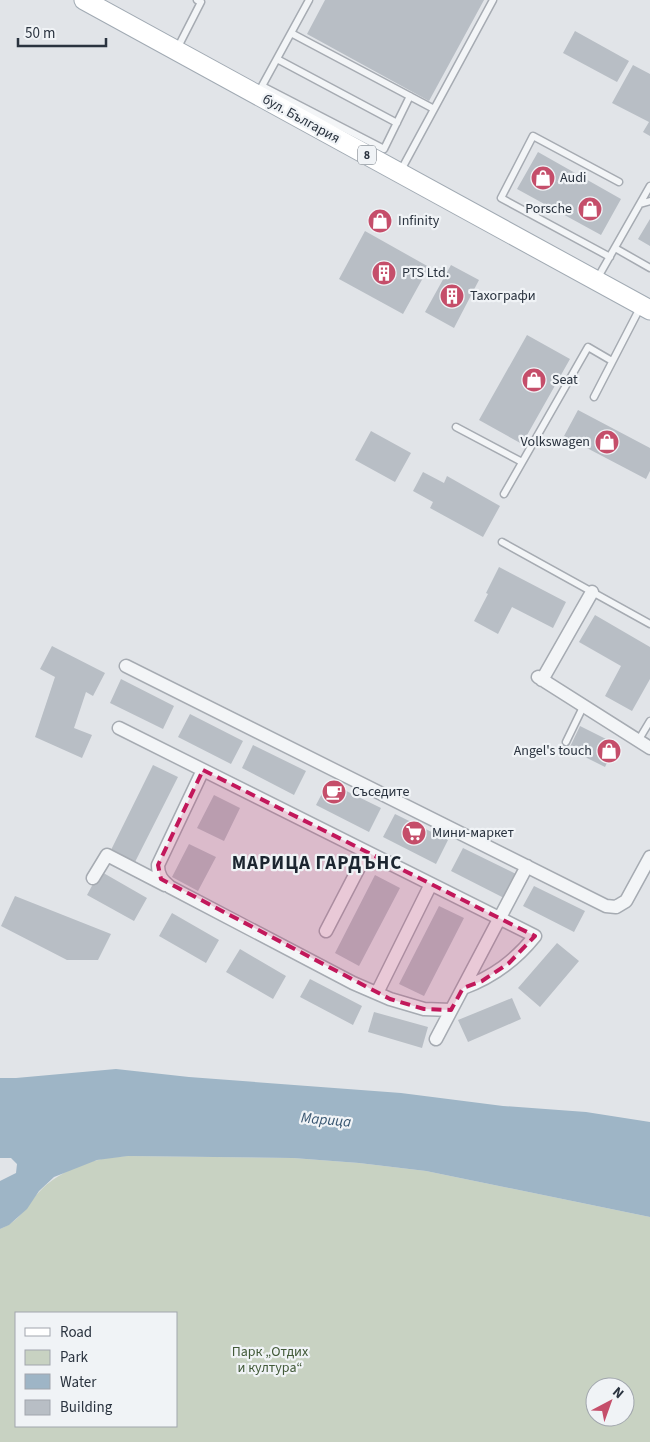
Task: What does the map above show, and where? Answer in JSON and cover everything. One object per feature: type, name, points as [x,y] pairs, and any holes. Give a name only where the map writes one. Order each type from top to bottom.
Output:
[{"type":"main road","name":"бул. България","points":[[84,0],[646,308]]},
{"type":"street","points":[[592,592],[540,679],[650,748]]},
{"type":"street","points":[[126,666],[606,906],[616,907],[626,901],[650,857]]},
{"type":"street","points":[[119,728],[535,936],[526,948],[509,963],[482,981],[463,988]]},
{"type":"street","points":[[170,887],[161,879],[158,865],[203,770]]},
{"type":"street","points":[[326,931],[367,852]]},
{"type":"street","points":[[93,878],[107,855],[352,983],[390,999],[424,1009],[451,1010]]},
{"type":"street","points":[[436,1039],[527,866]]},
{"type":"street","points":[[377,994],[431,884]]},
{"type":"lane","points":[[309,0],[262,86],[384,149],[410,96]]},
{"type":"lane","points":[[399,173],[493,0]]},
{"type":"lane","points":[[176,50],[200,1]]},
{"type":"lane","points":[[291,33],[434,109]]},
{"type":"lane","points":[[277,59],[397,122]]},
{"type":"lane","points":[[610,257],[501,198],[533,136],[619,182]]},
{"type":"lane","points":[[596,280],[650,186]]},
{"type":"lane","points":[[640,204],[650,201]]},
{"type":"lane","points":[[615,248],[650,268]]},
{"type":"lane","points":[[594,396],[612,361],[646,308]]},
{"type":"lane","points":[[504,494],[588,347],[612,361]]},
{"type":"lane","points":[[456,427],[522,462]]},
{"type":"lane","points":[[502,542],[650,624]]},
{"type":"lane","points":[[566,742],[583,707]]},
{"type":"lane","points":[[638,741],[650,721]]},
{"type":"highlighted area","points":[[203,770],[535,936],[509,963],[482,981],[463,988],[451,1010],[424,1009],[390,999],[161,879],[158,865]]},
{"type":"green space","name":"Парк „Отдих и култура“","points":[[124,1156],[293,1158],[359,1163],[426,1171],[650,1217],[650,1442],[0,1442],[0,1229],[19,1217],[46,1185],[60,1175],[91,1162]]},
{"type":"water","name":"Марица","points":[[116,1069],[189,1077],[401,1093],[503,1106],[586,1112],[650,1122],[650,1217],[426,1171],[359,1163],[293,1158],[128,1156],[97,1160],[54,1177],[39,1191],[27,1209],[9,1225],[0,1229],[0,1181],[16,1173],[17,1164],[11,1158],[0,1158],[0,1078]]},
{"type":"building","points":[[325,0],[484,0],[429,101],[307,34]]},
{"type":"building","points":[[575,31],[629,61],[617,82],[563,53]]},
{"type":"building","points":[[633,65],[650,74],[650,136],[643,132],[649,122],[612,103]]},
{"type":"building","points":[[538,152],[621,199],[601,235],[517,189]]},
{"type":"building","points":[[650,219],[650,246],[638,239]]},
{"type":"building","name":"PTS Ltd.","points":[[365,231],[429,267],[403,314],[339,279]]},
{"type":"building","name":"Тахографи","points":[[451,265],[479,280],[454,328],[425,312]]},
{"type":"building","points":[[527,335],[570,359],[522,444],[479,420]]},
{"type":"building","name":"Volkswagen","points":[[578,410],[650,448],[650,471],[646,479],[564,436]]},
{"type":"building","points":[[371,431],[411,453],[395,482],[355,460]]},
{"type":"building","points":[[423,472],[444,483],[447,476],[500,506],[483,537],[430,508],[433,502],[413,491]]},
{"type":"building","points":[[499,567],[566,602],[553,628],[512,607],[498,634],[474,621]]},
{"type":"building","points":[[595,615],[650,647],[650,679],[632,711],[605,696],[621,666],[579,642]]},
{"type":"building","points":[[52,646],[105,673],[93,696],[86,692],[74,728],[92,735],[82,758],[35,737],[55,677],[40,669]]},
{"type":"building","points":[[121,679],[174,706],[163,729],[110,703]]},
{"type":"building","points":[[190,714],[243,741],[231,764],[178,737]]},
{"type":"building","points":[[580,726],[616,744],[605,767],[569,749]]},
{"type":"building","points":[[253,745],[306,771],[294,795],[242,768]]},
{"type":"building","points":[[153,765],[178,777],[135,862],[111,850]]},
{"type":"building","points":[[328,782],[381,808],[369,832],[316,805]]},
{"type":"building","points":[[214,795],[240,808],[224,841],[197,828]]},
{"type":"building","points":[[395,814],[448,840],[436,864],[383,837]]},
{"type":"building","points":[[189,844],[216,857],[198,891],[172,877]]},
{"type":"building","points":[[463,848],[516,874],[504,898],[451,871]]},
{"type":"building","points":[[100,871],[147,898],[134,921],[87,895]]},
{"type":"building","points":[[375,875],[400,888],[359,966],[335,953]]},
{"type":"building","points":[[534,886],[585,911],[574,932],[523,906]]},
{"type":"building","points":[[15,896],[111,934],[98,960],[67,960],[1,926]]},
{"type":"building","points":[[439,906],[464,918],[424,996],[399,984]]},
{"type":"building","points":[[172,913],[219,940],[206,963],[159,936]]},
{"type":"building","points":[[557,943],[579,961],[540,1007],[518,988]]},
{"type":"building","points":[[240,949],[286,976],[273,999],[226,972]]},
{"type":"building","points":[[310,979],[362,1006],[353,1025],[300,997]]},
{"type":"building","points":[[512,998],[521,1019],[468,1042],[458,1020]]},
{"type":"building","points":[[374,1012],[428,1027],[422,1048],[368,1032]]},
{"type":"place","name":"Audi","points":[[543,178]]},
{"type":"place","name":"Porsche","points":[[590,209]]},
{"type":"place","name":"Infinity","points":[[380,221]]},
{"type":"place","name":"PTS Ltd.","points":[[384,273]]},
{"type":"place","name":"Тахографи","points":[[452,296]]},
{"type":"place","name":"Seat","points":[[534,380]]},
{"type":"place","name":"Volkswagen","points":[[607,442]]},
{"type":"place","name":"Angel's touch","points":[[609,751]]},
{"type":"place","name":"Съседите","points":[[334,792]]},
{"type":"place","name":"Мини-маркет","points":[[414,833]]},
{"type":"district","name":"МАРИЦА ГАРДЪНС","points":[[317,863]]}]
